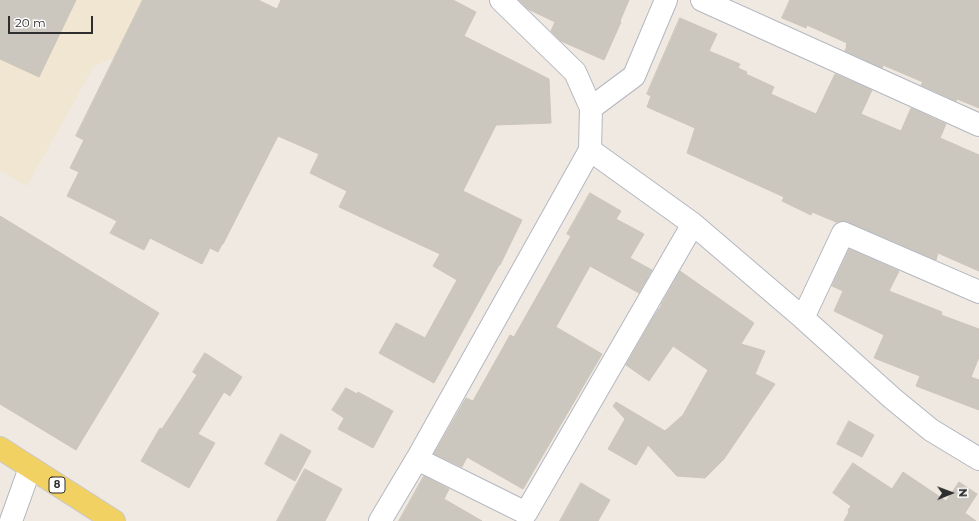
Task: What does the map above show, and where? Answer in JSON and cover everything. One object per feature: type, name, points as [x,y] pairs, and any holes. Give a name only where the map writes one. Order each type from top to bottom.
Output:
[{"type":"main road","name":"8","points":[[0,448],[114,521]]},
{"type":"street","points":[[380,521],[417,459],[590,150],[591,108],[575,72],[501,0]]},
{"type":"street","points":[[591,108],[634,76],[666,0]]},
{"type":"street","points":[[702,0],[979,124]]},
{"type":"street","points":[[590,150],[693,224],[803,318],[892,398],[931,430],[979,459]]},
{"type":"street","points":[[417,459],[526,513],[693,224]]},
{"type":"street","points":[[803,318],[843,233],[979,292]]},
{"type":"street","points":[[11,521],[30,468]]},
{"type":"shaded area","points":[[0,0],[148,0],[115,57],[94,66],[27,186],[0,171]]},
{"type":"building","points":[[0,0],[76,0],[39,77],[0,59]]},
{"type":"building","points":[[143,0],[258,0],[277,9],[281,0],[453,0],[476,12],[464,36],[549,79],[551,123],[496,125],[463,191],[522,220],[500,265],[434,383],[379,353],[396,323],[425,338],[457,280],[433,266],[440,254],[339,207],[347,191],[310,173],[319,154],[278,136],[223,244],[218,252],[210,248],[202,264],[150,238],[144,250],[110,233],[117,221],[67,196],[79,172],[70,168],[84,140],[76,136]]},
{"type":"building","points":[[519,0],[629,0],[604,60],[561,41],[551,31],[555,22],[528,9]]},
{"type":"building","points":[[790,0],[979,0],[979,108],[957,99],[956,101],[921,85],[923,82],[883,65],[882,68],[845,51],[847,43],[807,25],[806,28],[782,18]]},
{"type":"building","points":[[680,18],[717,34],[709,51],[740,64],[738,68],[747,72],[746,74],[774,87],[771,94],[816,114],[835,74],[872,90],[861,114],[901,131],[911,108],[946,124],[940,138],[979,155],[979,271],[938,253],[936,260],[848,222],[836,222],[812,212],[811,215],[782,201],[784,197],[687,153],[695,128],[647,107],[651,96],[647,94]]},
{"type":"building","points":[[590,193],[621,211],[616,219],[644,234],[630,258],[652,270],[639,293],[590,266],[556,327],[602,354],[523,489],[467,457],[462,467],[434,454],[466,398],[473,401],[510,335],[514,337],[571,236],[567,234]]},
{"type":"building","points":[[0,216],[159,313],[76,450],[0,404]]},
{"type":"building","points":[[849,249],[899,271],[889,291],[942,312],[941,315],[979,329],[979,357],[971,377],[979,380],[979,410],[916,386],[920,376],[874,358],[884,335],[834,311],[843,291],[832,286]]},
{"type":"building","points":[[680,271],[754,323],[741,344],[765,351],[755,374],[775,384],[724,459],[705,478],[677,476],[648,445],[636,465],[608,449],[625,419],[613,406],[616,402],[665,431],[683,415],[708,370],[673,346],[649,381],[626,365]]},
{"type":"building","points":[[205,353],[242,377],[230,396],[224,392],[198,434],[215,443],[189,488],[141,461],[160,428],[162,429],[197,375],[193,372]]},
{"type":"building","points":[[346,388],[357,394],[358,392],[393,411],[373,448],[338,429],[344,418],[332,410]]},
{"type":"building","points":[[849,421],[874,435],[862,457],[837,444]]},
{"type":"building","points":[[281,434],[311,451],[295,481],[265,464]]},
{"type":"building","points":[[853,463],[892,489],[903,472],[946,501],[959,482],[977,494],[965,513],[976,521],[844,521],[851,506],[833,493]]},
{"type":"building","points":[[305,469],[342,489],[325,521],[277,521]]},
{"type":"building","points":[[424,476],[449,489],[444,499],[482,521],[399,521]]},
{"type":"building","points":[[581,483],[610,500],[598,521],[560,521]]}]
